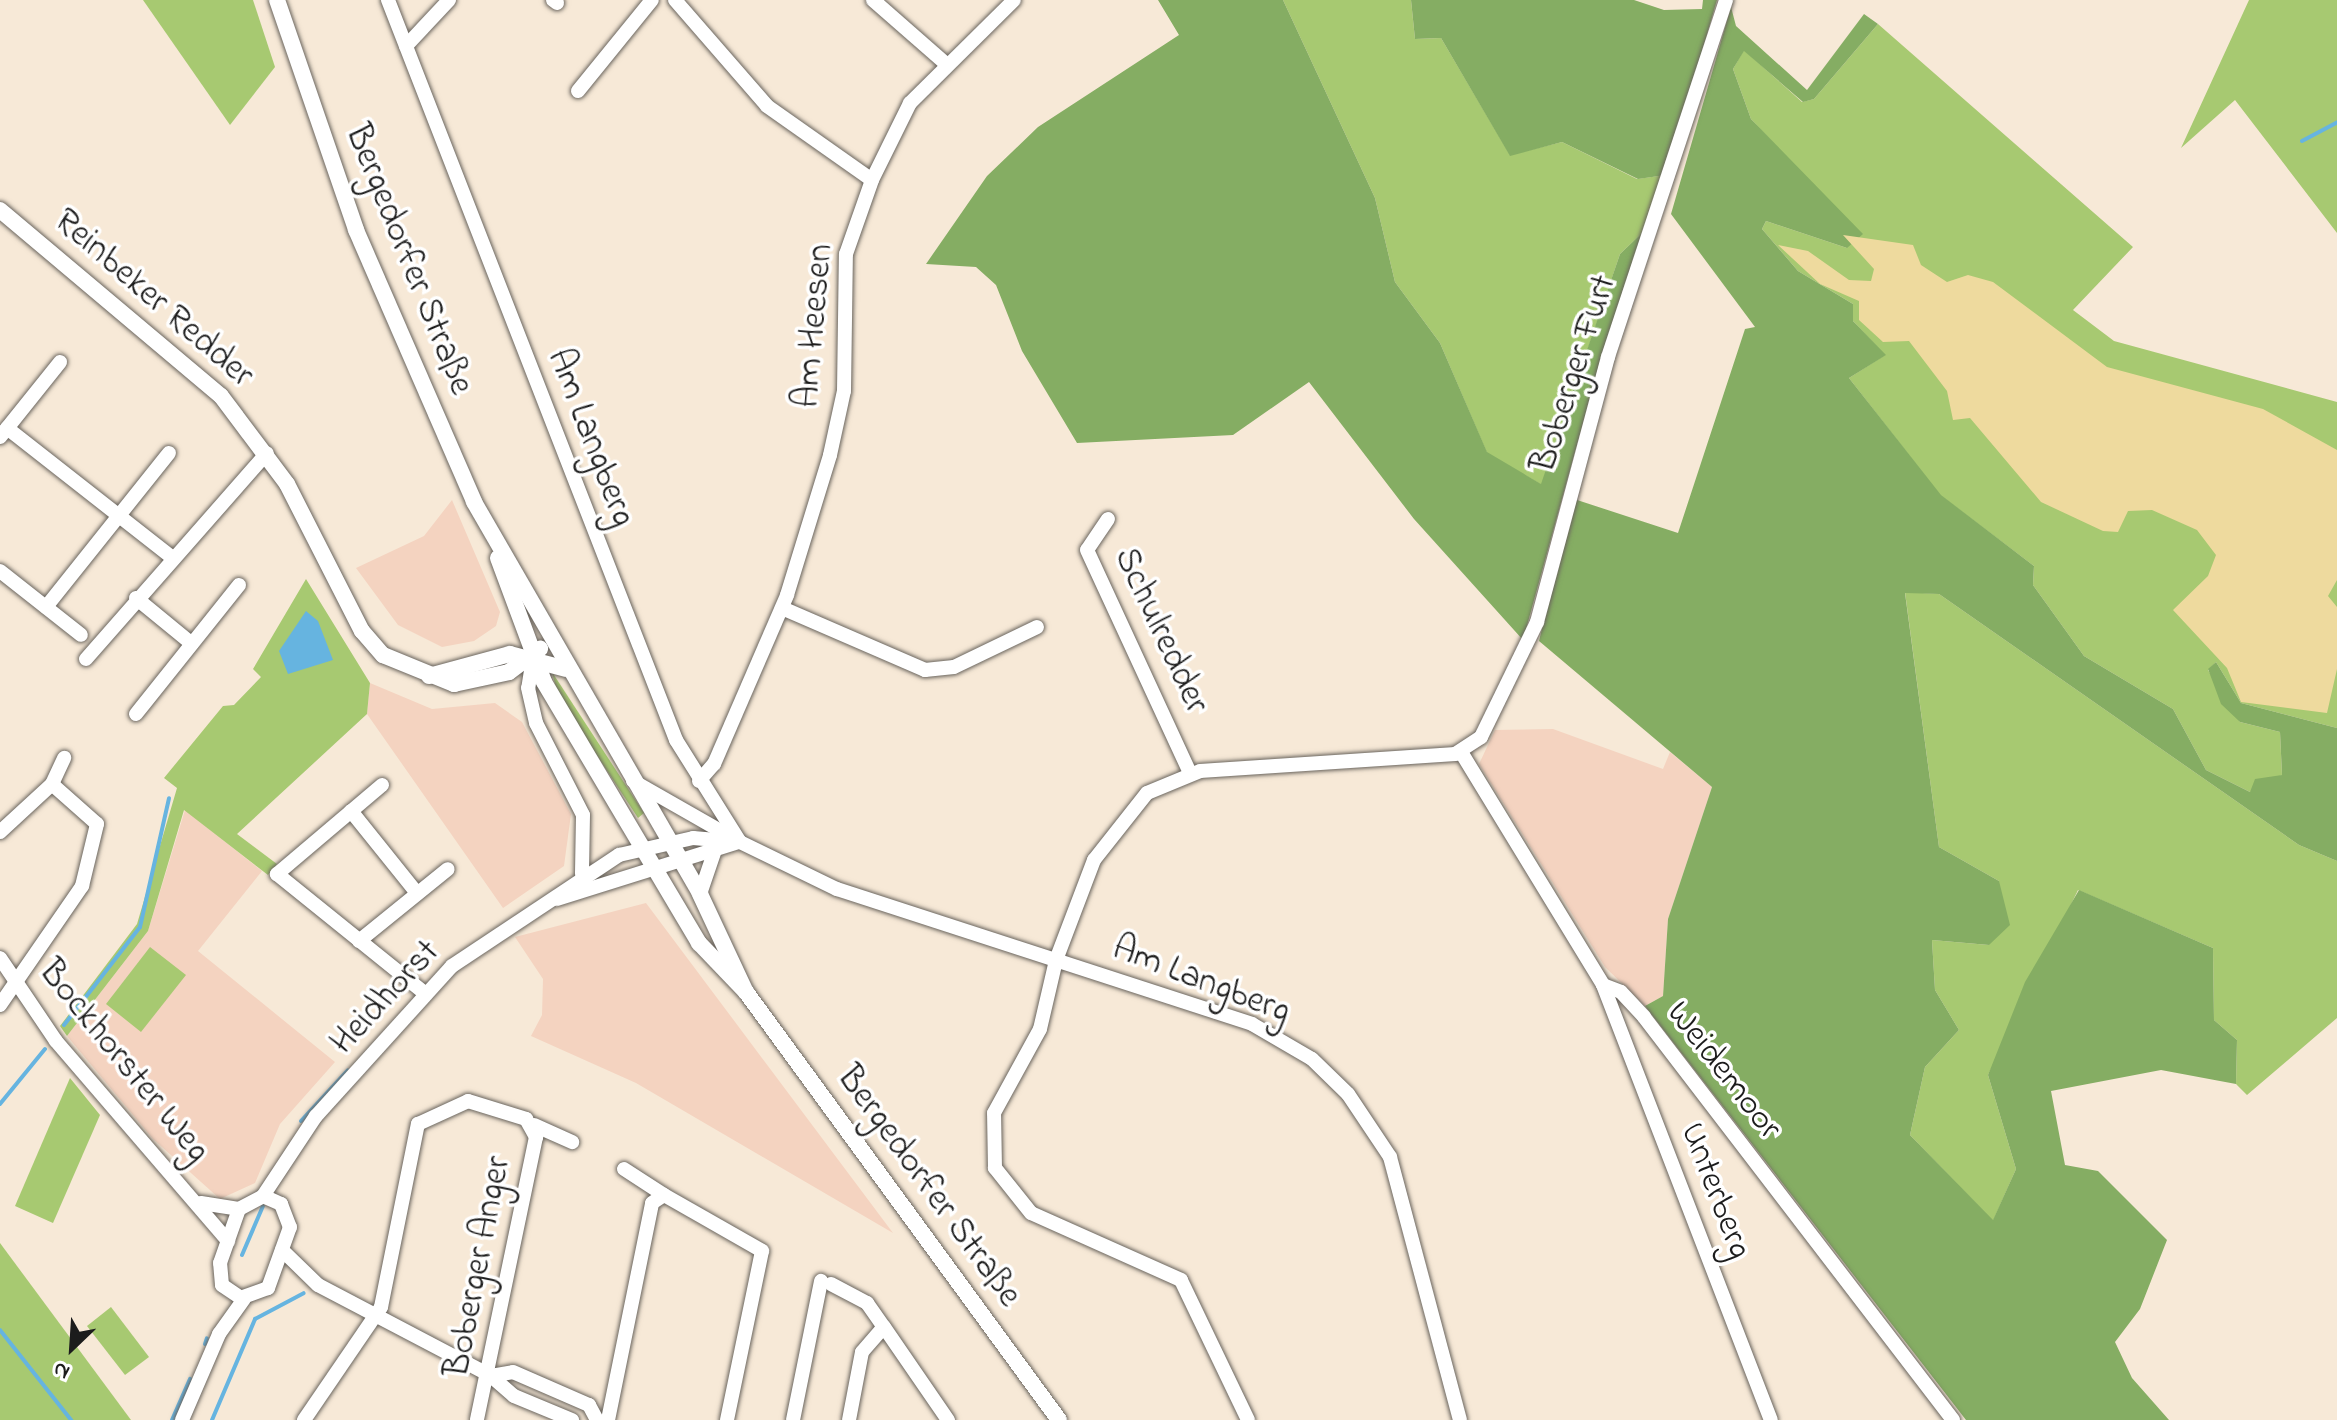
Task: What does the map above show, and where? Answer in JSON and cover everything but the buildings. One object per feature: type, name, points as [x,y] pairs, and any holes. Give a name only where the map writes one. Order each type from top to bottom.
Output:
[{"type":"main road","name":"Bergedorfer Straße","points":[[277,0],[356,230],[492,538],[533,658],[653,869],[699,943],[746,992],[1059,1420]]},
{"type":"main road","name":"Reinbeker Redder","points":[[0,210],[198,371],[267,453],[368,641],[417,675],[510,654],[566,669]]},
{"type":"main road","name":"Bergedorfer Straße","points":[[492,538],[700,894],[746,992]]},
{"type":"main road","points":[[533,658],[547,633]]},
{"type":"street","name":"Am Langberg","points":[[388,0],[676,740],[740,842]]},
{"type":"street","points":[[406,46],[449,0]]},
{"type":"street","points":[[578,91],[652,0]]},
{"type":"street","points":[[675,0],[767,106],[872,180]]},
{"type":"street","points":[[873,0],[946,64]]},
{"type":"street","name":"Am Heesen","points":[[699,781],[714,764],[782,608],[842,407],[846,254],[872,180],[910,103],[1014,0]]},
{"type":"street","name":"Boberger Furt","points":[[1461,752],[1481,737],[1530,641],[1608,357],[1726,0]]},
{"type":"street","points":[[60,362],[4,433],[119,515],[173,558]]},
{"type":"street","points":[[46,607],[169,453]]},
{"type":"street","points":[[86,659],[136,598],[267,453]]},
{"type":"street","name":"Schulredder","points":[[1108,519],[1087,550],[1190,773]]},
{"type":"street","points":[[0,571],[81,635]]},
{"type":"street","points":[[136,714],[239,585]]},
{"type":"street","points":[[136,598],[192,644]]},
{"type":"street","points":[[782,608],[925,670],[965,663],[1037,627]]},
{"type":"street","points":[[533,658],[528,688],[536,723],[583,815],[582,874]]},
{"type":"street","name":"Schulredder","points":[[1248,1420],[1181,1280],[1150,1260],[1063,1233],[1031,1213],[995,1168],[994,1113],[1040,1029],[1056,960],[1109,834],[1147,793],[1190,773],[1461,752]]},
{"type":"street","name":"Weidemoor","points":[[1461,752],[1603,985],[1621,992],[1644,1017],[1953,1420]]},
{"type":"street","points":[[0,832],[52,784],[64,758]]},
{"type":"street","points":[[631,780],[740,842]]},
{"type":"street","points":[[0,1005],[19,985],[82,886],[97,824],[52,784]]},
{"type":"street","points":[[382,785],[277,874],[423,992]]},
{"type":"street","points":[[351,811],[417,893]]},
{"type":"street","name":"Am Langberg","points":[[670,844],[740,842],[837,889],[1252,1024],[1312,1059],[1348,1094],[1390,1157],[1460,1420]]},
{"type":"street","points":[[653,869],[740,842]]},
{"type":"street","name":"Heidhorst","points":[[239,1209],[263,1196],[290,1162],[316,1116],[423,992],[552,901],[582,874],[642,850],[670,844]]},
{"type":"street","points":[[700,894],[715,850]]},
{"type":"street","points":[[359,941],[448,869]]},
{"type":"street","name":"Heidhorst","points":[[552,901],[653,869]]},
{"type":"street","name":"Bockhorster Weg","points":[[0,958],[75,1064],[201,1202],[228,1241]]},
{"type":"street","name":"Unterberg","points":[[1603,985],[1771,1420]]},
{"type":"street","name":"Boberger Anger","points":[[304,1420],[375,1318],[418,1124],[468,1101],[572,1142]]},
{"type":"street","name":"Boberger Anger","points":[[477,1420],[491,1376],[534,1125]]},
{"type":"street","name":"Heidhorst","points":[[273,1277],[290,1227],[286,1209],[290,1162]]},
{"type":"street","points":[[624,1169],[762,1251],[727,1420]]},
{"type":"street","points":[[608,1420],[652,1203],[664,1195]]},
{"type":"street","points":[[263,1196],[286,1209]]},
{"type":"street","name":"Bockhorster Weg","points":[[201,1202],[239,1209]]},
{"type":"street","points":[[219,1334],[225,1289],[218,1271],[239,1209]]},
{"type":"street","points":[[282,1250],[318,1285],[375,1318],[491,1376],[514,1396],[572,1420]]},
{"type":"street","points":[[182,1420],[219,1334],[244,1299],[263,1293],[273,1277],[318,1285]]},
{"type":"street","points":[[793,1420],[826,1282],[867,1303],[948,1420]]},
{"type":"street","points":[[225,1289],[244,1299]]},
{"type":"street","points":[[849,1420],[862,1352],[884,1327]]},
{"type":"street","points":[[491,1376],[513,1372],[589,1405],[596,1420]]},
{"type":"shaded area","points":[[452,500],[500,612],[496,626],[474,641],[442,647],[398,625],[356,568],[424,536]]},
{"type":"shaded area","points":[[370,683],[432,709],[495,703],[522,722],[571,814],[564,866],[503,908],[367,714]]},
{"type":"shaded area","points":[[1553,729],[1663,769],[1670,752],[1712,787],[1668,919],[1663,996],[1645,1006],[1605,967],[1479,764],[1495,730]]},
{"type":"shaded area","points":[[185,810],[262,871],[198,951],[335,1062],[280,1124],[255,1183],[220,1199],[153,1139],[67,1036],[148,931]]},
{"type":"shaded area","points":[[646,903],[893,1233],[636,1083],[531,1036],[542,1015],[543,979],[515,937]]},
{"type":"green space","points":[[143,0],[253,0],[275,67],[230,125]]},
{"type":"green space","points":[[1158,0],[1283,0],[1375,198],[1395,282],[1440,343],[1487,452],[1541,484],[1620,254],[1645,230],[1602,354],[1523,640],[1414,519],[1309,382],[1233,435],[1077,443],[1022,351],[996,285],[976,267],[926,264],[987,176],[1038,127],[1179,35]]},
{"type":"green space","points":[[1283,0],[1411,0],[1415,39],[1441,38],[1510,155],[1562,142],[1637,179],[1666,175],[1645,230],[1620,254],[1542,485],[1487,453],[1440,343],[1395,282],[1375,198]]},
{"type":"green space","points":[[1411,0],[1634,0],[1664,10],[1702,9],[1703,0],[1717,0],[1666,175],[1638,179],[1562,142],[1510,156],[1441,38],[1415,39]]},
{"type":"green space","points":[[2249,0],[2337,0],[2337,233],[2235,100],[2181,148]]},
{"type":"green space","points":[[1731,7],[1736,26],[1807,90],[1864,14],[1878,24],[1814,99],[1803,102],[1744,51],[1733,69],[1751,119],[1863,234],[1847,248],[1766,221],[1762,229],[1798,271],[1853,304],[1853,321],[1886,355],[1849,378],[1941,495],[2034,566],[2033,585],[2084,656],[2173,709],[2206,770],[2250,792],[2255,779],[2282,775],[2280,732],[2240,722],[2221,704],[2208,669],[2216,662],[2241,703],[2337,728],[2337,861],[2299,845],[1939,594],[1905,593],[1939,847],[1999,881],[2010,925],[1989,945],[1932,940],[1935,990],[1959,1030],[1925,1067],[1910,1135],[1993,1220],[2016,1169],[1988,1075],[2025,982],[2079,890],[2213,948],[2214,1020],[2237,1040],[2236,1084],[2161,1070],[2051,1091],[2065,1165],[2098,1171],[2167,1240],[2140,1309],[2115,1342],[2132,1378],[2169,1420],[1966,1420],[1645,1006],[1663,996],[1668,919],[1712,787],[1539,641],[1574,499],[1678,533],[1745,329],[1755,327],[1671,214]]},
{"type":"green space","points":[[1878,24],[2133,247],[2073,310],[2114,341],[2337,402],[2337,728],[2241,703],[2216,662],[2208,670],[2240,722],[2280,732],[2282,775],[2250,792],[2206,770],[2173,709],[2084,656],[2033,585],[2034,566],[1940,495],[1849,378],[1885,355],[1853,321],[1853,304],[1798,271],[1762,229],[1766,221],[1847,248],[1801,173],[1751,119],[1733,69],[1744,50],[1802,102],[1814,99]]},
{"type":"green space","points":[[306,579],[370,683],[367,714],[237,834],[277,864],[268,875],[184,810],[148,931],[67,1036],[60,1026],[137,924],[177,788],[164,778],[223,706],[234,705],[261,677],[253,669]]},
{"type":"green space","points":[[1905,592],[1939,594],[2299,845],[2337,861],[2337,1018],[2247,1095],[2236,1084],[2237,1040],[2214,1020],[2213,948],[2078,890],[1988,1075],[2016,1169],[1993,1221],[1910,1135],[1925,1067],[1959,1030],[1935,990],[1932,940],[1989,945],[1999,881],[1939,847]]},
{"type":"green space","points":[[552,672],[644,813],[638,818],[558,696]]},
{"type":"green space","points":[[150,947],[186,975],[141,1032],[106,1004]]},
{"type":"green space","points":[[70,1078],[100,1115],[53,1223],[15,1206]]},
{"type":"green space","points":[[0,1243],[131,1420],[0,1420]]},
{"type":"green space","points":[[111,1307],[149,1357],[125,1375],[87,1326]]},
{"type":"sand","points":[[1843,235],[1913,245],[1921,265],[1947,282],[1968,275],[1993,282],[2107,367],[2263,409],[2337,450],[2337,580],[2328,596],[2337,607],[2337,669],[2327,713],[2241,702],[2227,668],[2173,610],[2208,576],[2216,555],[2197,530],[2152,510],[2128,511],[2118,532],[2103,531],[2041,502],[1970,418],[1953,420],[1947,391],[1909,341],[1883,342],[1859,320],[1859,301],[1820,284],[1778,245],[1808,251],[1849,280],[1871,281],[1874,269]]},
{"type":"water","points":[[306,611],[318,621],[333,660],[288,674],[279,651]]},
{"type":"waterway","points":[[2302,141],[2337,122]]},
{"type":"waterway","points":[[64,1025],[140,927],[169,798]]},
{"type":"waterway","points":[[0,1104],[45,1049]]},
{"type":"waterway","points":[[301,1121],[348,1070]]},
{"type":"waterway","points":[[242,1255],[263,1206]]},
{"type":"waterway","points":[[212,1420],[255,1319],[304,1293]]},
{"type":"waterway","points":[[0,1330],[71,1420]]},
{"type":"waterway","points":[[205,1344],[207,1338]]},
{"type":"waterway","points":[[172,1420],[190,1379]]}]
